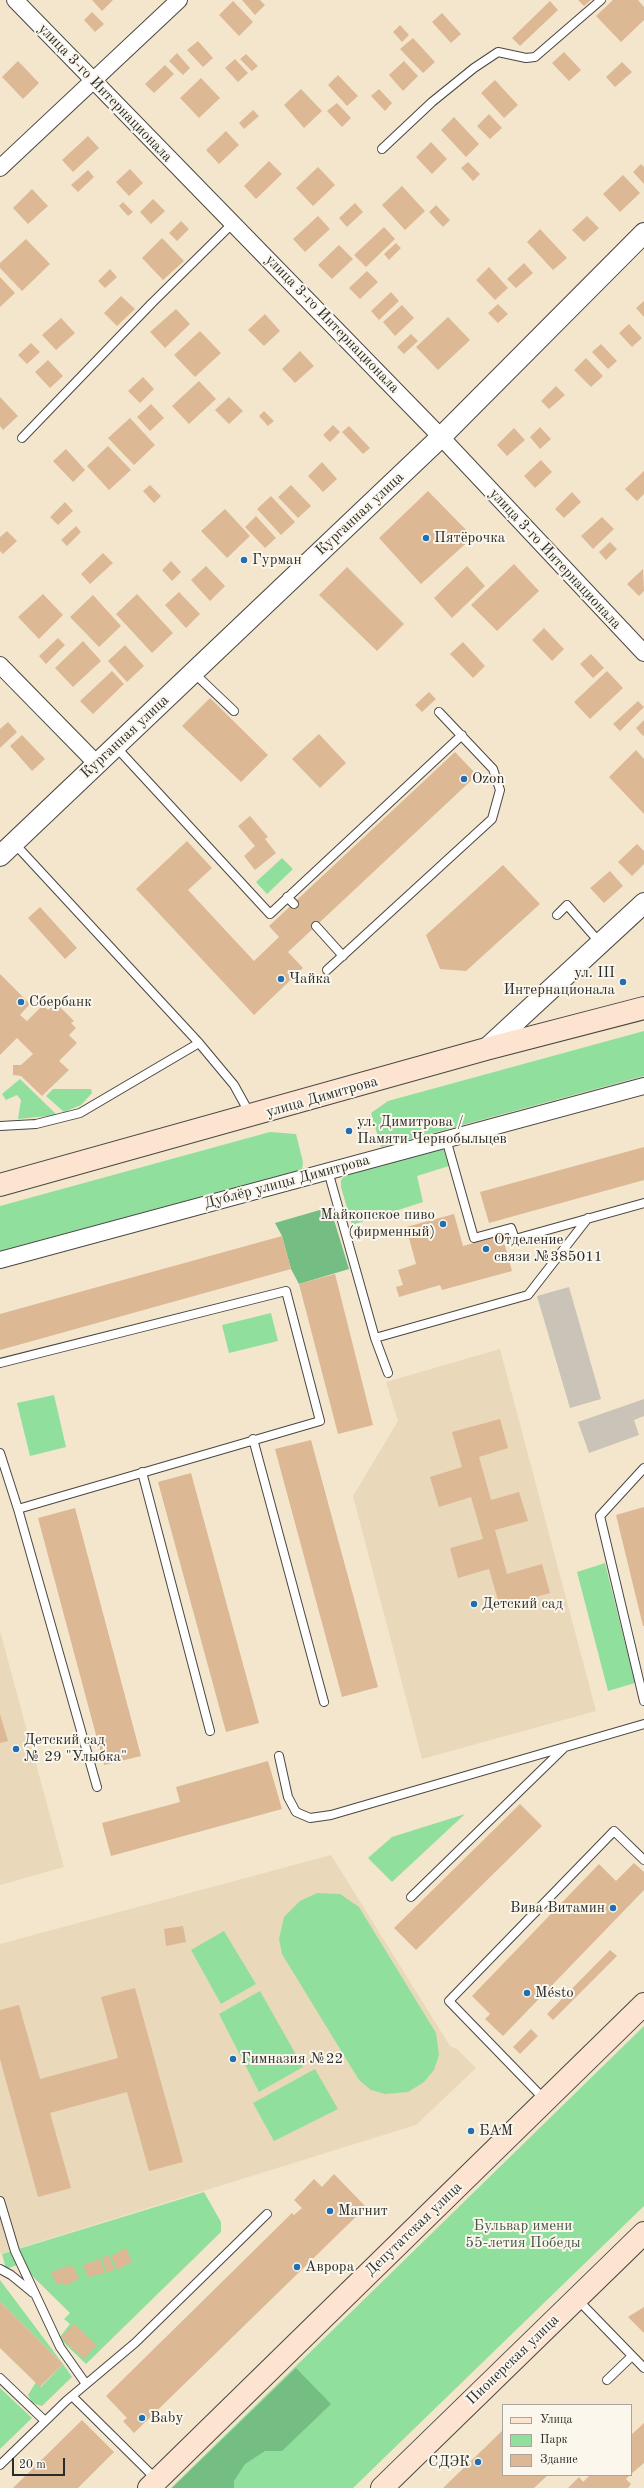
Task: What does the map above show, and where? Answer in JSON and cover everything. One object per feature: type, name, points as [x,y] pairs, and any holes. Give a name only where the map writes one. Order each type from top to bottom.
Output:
[{"type":"main road","name":"улица Димитрова","points":[[0,1185],[252,1116],[486,1049],[644,1008]]},
{"type":"main road","name":"Депутатская улица","points":[[153,2484],[644,2004]]},
{"type":"main road","name":"Пионерская улица","points":[[386,2486],[644,2233]]},
{"type":"street","name":"улица 3-го Интернационала","points":[[15,0],[92,81],[233,223],[441,437],[644,653]]},
{"type":"street","points":[[0,168],[179,0]]},
{"type":"street","name":"Курганная улица","points":[[7,849],[441,437],[644,234]]},
{"type":"street","points":[[0,665],[97,764]]},
{"type":"street","points":[[486,1049],[644,903]]},
{"type":"street","name":"Дублёр улицы Димитрова","points":[[0,1260],[644,1086]]},
{"type":"lane","points":[[382,149],[474,68],[498,52],[526,58],[535,57],[601,0]]},
{"type":"lane","points":[[22,438],[152,303],[233,223]]},
{"type":"lane","points":[[193,672],[234,711]]},
{"type":"lane","points":[[327,970],[492,819],[500,790],[493,769],[439,712]]},
{"type":"lane","points":[[115,746],[270,914],[462,735]]},
{"type":"lane","points":[[7,849],[199,1043],[234,1085],[252,1116]]},
{"type":"lane","points":[[287,897],[294,904]]},
{"type":"lane","points":[[557,915],[567,905],[600,943]]},
{"type":"lane","points":[[316,926],[343,956]]},
{"type":"lane","points":[[0,1126],[36,1124],[80,1113],[199,1043]]},
{"type":"lane","points":[[446,1139],[474,1238],[511,1228],[515,1240],[644,1202]]},
{"type":"lane","points":[[328,1171],[375,1338],[388,1373]]},
{"type":"lane","points":[[375,1338],[528,1295],[588,1218]]},
{"type":"lane","points":[[0,1363],[286,1291],[320,1421],[253,1439],[18,1509]]},
{"type":"lane","points":[[253,1439],[324,1702]]},
{"type":"lane","points":[[0,1452],[18,1509],[97,1788]]},
{"type":"lane","points":[[644,1468],[600,1516],[644,1701]]},
{"type":"lane","points":[[142,1472],[210,1731]]},
{"type":"lane","points":[[279,1756],[288,1797],[296,1812],[310,1818],[331,1815],[564,1749],[644,1724]]},
{"type":"lane","points":[[411,1896],[564,1749]]},
{"type":"lane","points":[[546,2101],[448,2001],[614,1831],[644,1860]]},
{"type":"lane","points":[[0,2201],[15,2251],[35,2295],[60,2347],[86,2384]]},
{"type":"lane","points":[[0,2464],[72,2396],[134,2344],[267,2214]]},
{"type":"lane","points":[[0,2269],[12,2275],[35,2295]]},
{"type":"lane","points":[[577,2298],[644,2368]]},
{"type":"lane","points":[[607,2380],[632,2356]]},
{"type":"lane","points":[[0,2378],[45,2421]]},
{"type":"lane","points":[[72,2396],[153,2484]]},
{"type":"shaded area","points":[[569,1287],[601,1399],[570,1408],[537,1296]]},
{"type":"shaded area","name":"Детский сад","points":[[500,1349],[596,1711],[422,1759],[353,1496],[398,1421],[386,1382]]},
{"type":"shaded area","points":[[644,1399],[644,1416],[634,1420],[639,1435],[589,1453],[578,1422]]},
{"type":"shaded area","name":"Детский сад № 29 \"Улыбка\"","points":[[0,1631],[64,1867],[0,1885]]},
{"type":"shaded area","name":"Гимназия №22","points":[[331,1855],[450,2046],[457,2049],[476,2068],[416,2125],[0,2254],[0,1944]]},
{"type":"green space","points":[[282,858],[293,869],[267,894],[256,882]]},
{"type":"green space","points":[[644,1031],[644,1076],[381,1147],[371,1113],[388,1101]]},
{"type":"green space","points":[[20,1079],[57,1115],[18,1119],[21,1100],[17,1095],[6,1100],[2,1094]]},
{"type":"green space","points":[[53,1089],[91,1089],[92,1093],[81,1105],[64,1112],[46,1096]]},
{"type":"green space","points":[[270,1132],[296,1134],[303,1162],[302,1170],[0,1252],[0,1206]]},
{"type":"green space","points":[[443,1148],[449,1166],[417,1176],[423,1202],[352,1225],[341,1187],[341,1180],[346,1174]]},
{"type":"green space","points":[[330,1207],[349,1269],[299,1284],[291,1269],[282,1236],[275,1223]]},
{"type":"green space","points":[[271,1313],[278,1341],[229,1353],[222,1325]]},
{"type":"green space","points":[[54,1395],[66,1447],[30,1456],[17,1403]]},
{"type":"green space","points":[[605,1563],[635,1683],[608,1691],[577,1572]]},
{"type":"green space","points":[[465,1814],[392,1882],[368,1858],[392,1837]]},
{"type":"green space","points":[[317,1893],[340,1894],[359,1907],[436,2033],[439,2055],[434,2070],[424,2082],[408,2092],[385,2094],[371,2090],[359,2080],[282,1954],[279,1939],[284,1917],[300,1901]]},
{"type":"green space","points":[[224,1931],[256,1984],[221,2004],[191,1950]]},
{"type":"green space","points":[[260,1991],[303,2067],[259,2092],[219,2014]]},
{"type":"green space","name":"Бульвар имени 55-летия Победы","points":[[644,2026],[644,2206],[353,2488],[171,2488]]},
{"type":"green space","points":[[315,2069],[338,2109],[274,2141],[253,2103]]},
{"type":"green space","points":[[204,2192],[221,2222],[221,2232],[86,2364],[59,2338],[70,2324],[64,2319],[70,2313],[20,2264],[6,2269],[2,2254]]},
{"type":"green space","points":[[0,2280],[63,2364],[0,2302]]},
{"type":"green space","points":[[63,2364],[72,2377],[42,2406],[32,2403],[28,2395],[36,2382],[41,2387]]},
{"type":"green space","points":[[296,2368],[331,2404],[282,2451],[265,2451],[245,2464],[234,2481],[234,2488],[172,2488]]},
{"type":"green space","points":[[0,2388],[32,2418],[0,2449]]},
{"type":"building","points":[[92,0],[113,0],[102,11]]},
{"type":"building","points":[[242,0],[260,0],[265,5],[255,15]]},
{"type":"building","points":[[578,0],[591,0],[584,6]]},
{"type":"building","points":[[613,0],[638,0],[644,7],[644,20],[621,42],[596,16]]},
{"type":"building","points":[[233,1],[253,22],[239,36],[219,15]]},
{"type":"building","points":[[550,1],[558,10],[520,46],[512,38]]},
{"type":"building","points":[[92,12],[104,24],[95,32],[84,20]]},
{"type":"building","points":[[442,13],[461,34],[451,43],[432,22]]},
{"type":"building","points":[[400,25],[409,35],[402,42],[393,32]]},
{"type":"building","points":[[413,38],[435,62],[423,73],[400,49]]},
{"type":"building","points":[[198,41],[213,58],[203,67],[187,50]]},
{"type":"building","points":[[564,52],[581,70],[569,81],[552,63]]},
{"type":"building","points":[[177,53],[190,68],[183,75],[169,61]]},
{"type":"building","points":[[246,54],[258,66],[252,71],[240,59]]},
{"type":"building","points":[[235,59],[248,73],[238,82],[225,68]]},
{"type":"building","points":[[18,61],[39,83],[23,99],[2,77]]},
{"type":"building","points":[[404,61],[418,76],[403,91],[389,75]]},
{"type":"building","points":[[622,62],[632,72],[615,87],[606,77]]},
{"type":"building","points":[[165,65],[174,74],[154,93],[145,84]]},
{"type":"building","points":[[338,75],[358,96],[347,106],[328,85]]},
{"type":"building","points":[[201,78],[220,98],[199,118],[180,98]]},
{"type":"building","points":[[495,80],[518,105],[504,118],[481,93]]},
{"type":"building","points":[[301,89],[322,111],[304,128],[284,105]]},
{"type":"building","points":[[379,89],[392,103],[385,111],[371,96]]},
{"type":"building","points":[[337,103],[351,118],[342,127],[327,111]]},
{"type":"building","points":[[253,110],[259,116],[244,129],[239,123]]},
{"type":"building","points":[[489,114],[502,128],[490,139],[477,126]]},
{"type":"building","points":[[454,117],[479,144],[466,157],[441,130]]},
{"type":"building","points":[[226,131],[239,145],[219,164],[206,150]]},
{"type":"building","points":[[88,136],[99,148],[73,172],[62,160]]},
{"type":"building","points":[[431,142],[447,159],[432,174],[416,157]]},
{"type":"building","points":[[269,161],[282,174],[256,199],[244,186]]},
{"type":"building","points":[[468,162],[480,174],[473,181],[461,168]]},
{"type":"building","points":[[641,164],[644,167],[644,184],[633,172]]},
{"type":"building","points":[[318,167],[335,185],[313,206],[296,188]]},
{"type":"building","points":[[130,169],[143,183],[129,196],[116,182]]},
{"type":"building","points":[[88,170],[94,177],[78,192],[71,185]]},
{"type":"building","points":[[623,175],[640,193],[620,212],[603,194]]},
{"type":"building","points":[[402,186],[425,211],[405,230],[382,205]]},
{"type":"building","points":[[32,189],[48,206],[28,224],[13,208]]},
{"type":"building","points":[[153,199],[165,211],[151,224],[140,212]]},
{"type":"building","points":[[123,202],[133,212],[128,216],[119,206]]},
{"type":"building","points":[[355,203],[363,212],[347,227],[339,218]]},
{"type":"building","points":[[436,205],[450,220],[443,227],[429,212]]},
{"type":"building","points":[[318,216],[330,229],[305,252],[293,239]]},
{"type":"building","points":[[587,216],[599,228],[584,242],[572,230]]},
{"type":"building","points":[[181,221],[189,229],[177,241],[169,233]]},
{"type":"building","points":[[384,227],[395,239],[366,267],[354,255]]},
{"type":"building","points":[[540,229],[567,258],[553,270],[527,242]]},
{"type":"building","points":[[162,238],[184,261],[163,280],[142,258]]},
{"type":"building","points":[[26,239],[50,264],[22,291],[0,268],[0,263]]},
{"type":"building","points":[[396,243],[401,248],[389,260],[384,254]]},
{"type":"building","points":[[339,245],[353,259],[332,279],[318,265]]},
{"type":"building","points":[[524,263],[533,273],[516,288],[507,279]]},
{"type":"building","points":[[489,267],[508,288],[495,300],[476,280]]},
{"type":"building","points":[[110,269],[117,277],[105,288],[98,281]]},
{"type":"building","points":[[367,271],[378,282],[360,299],[349,288]]},
{"type":"building","points":[[0,277],[15,293],[0,307]]},
{"type":"building","points":[[391,292],[399,301],[379,320],[371,311]]},
{"type":"building","points":[[121,296],[135,309],[117,326],[104,313]]},
{"type":"building","points":[[644,301],[644,317],[636,308]]},
{"type":"building","points":[[498,304],[508,314],[498,323],[488,313]]},
{"type":"building","points":[[402,305],[414,318],[395,336],[383,322]]},
{"type":"building","points":[[176,309],[190,324],[165,348],[150,332]]},
{"type":"building","points":[[265,314],[280,331],[264,346],[248,330]]},
{"type":"building","points":[[448,317],[470,340],[438,370],[416,347]]},
{"type":"building","points":[[61,318],[75,333],[56,350],[42,335]]},
{"type":"building","points":[[629,324],[642,338],[632,347],[619,333]]},
{"type":"building","points":[[200,331],[221,353],[195,377],[174,355]]},
{"type":"building","points":[[411,334],[418,341],[404,354],[397,347]]},
{"type":"building","points":[[31,343],[40,352],[27,364],[18,355]]},
{"type":"building","points":[[601,344],[617,361],[608,369],[592,352]]},
{"type":"building","points":[[300,351],[314,366],[295,383],[282,369]]},
{"type":"building","points":[[586,358],[603,376],[591,387],[574,370]]},
{"type":"building","points":[[48,360],[63,376],[50,388],[35,372]]},
{"type":"building","points":[[143,377],[154,389],[140,403],[128,391]]},
{"type":"building","points":[[199,381],[216,399],[189,424],[172,406]]},
{"type":"building","points":[[556,386],[565,395],[549,409],[541,401]]},
{"type":"building","points":[[0,397],[18,416],[3,430],[0,426]]},
{"type":"building","points":[[229,397],[243,411],[229,424],[215,410]]},
{"type":"building","points":[[151,404],[164,418],[150,431],[137,417]]},
{"type":"building","points":[[264,411],[274,421],[268,426],[259,416]]},
{"type":"building","points":[[130,418],[155,445],[134,465],[108,438]]},
{"type":"building","points":[[333,425],[340,432],[330,442],[323,435]]},
{"type":"building","points":[[349,426],[370,448],[363,454],[342,432]]},
{"type":"building","points":[[540,427],[551,439],[540,449],[530,437]]},
{"type":"building","points":[[514,428],[525,440],[507,456],[497,445]]},
{"type":"building","points":[[108,446],[131,470],[109,490],[87,466]]},
{"type":"building","points":[[66,449],[85,470],[73,482],[53,461]]},
{"type":"building","points":[[541,460],[552,472],[535,488],[524,476]]},
{"type":"building","points":[[322,462],[337,479],[323,492],[308,476]]},
{"type":"building","points":[[644,471],[644,494],[637,501],[625,489]]},
{"type":"building","points":[[150,485],[161,496],[154,503],[143,491]]},
{"type":"building","points":[[291,485],[311,506],[298,518],[278,497]]},
{"type":"building","name":"Пятёрочка","points":[[428,491],[473,537],[421,584],[379,538]]},
{"type":"building","points":[[572,492],[581,502],[564,518],[555,509]]},
{"type":"building","points":[[271,496],[295,522],[281,535],[257,509]]},
{"type":"building","points":[[65,502],[73,511],[58,525],[50,517]]},
{"type":"building","points":[[225,509],[250,536],[227,558],[201,531]]},
{"type":"building","points":[[256,516],[276,538],[265,548],[245,527]]},
{"type":"building","points":[[602,517],[614,529],[593,549],[581,536]]},
{"type":"building","points":[[76,526],[81,532],[67,546],[61,540]]},
{"type":"building","points":[[7,531],[17,541],[3,554],[0,551],[0,537]]},
{"type":"building","points":[[610,542],[617,549],[606,560],[599,552]]},
{"type":"building","points":[[103,553],[113,563],[90,584],[81,574]]},
{"type":"building","points":[[171,561],[181,572],[172,581],[162,570]]},
{"type":"building","points":[[514,564],[539,591],[497,631],[471,605]]},
{"type":"building","points":[[206,566],[225,586],[210,601],[191,580]]},
{"type":"building","points":[[467,566],[485,586],[452,618],[434,598]]},
{"type":"building","points":[[347,567],[404,624],[377,651],[319,595]]},
{"type":"building","points":[[643,569],[644,591],[639,596],[627,584]]},
{"type":"building","points":[[179,592],[200,614],[186,628],[165,605]]},
{"type":"building","points":[[43,594],[63,615],[39,639],[18,617]]},
{"type":"building","points":[[137,594],[173,633],[152,653],[116,614]]},
{"type":"building","points":[[93,595],[121,626],[99,647],[70,617]]},
{"type":"building","points":[[544,628],[564,649],[552,661],[532,640]]},
{"type":"building","points":[[58,638],[65,645],[46,664],[39,656]]},
{"type":"building","points":[[83,641],[101,661],[73,687],[55,668]]},
{"type":"building","points":[[463,642],[485,666],[473,678],[450,654]]},
{"type":"building","points":[[125,645],[144,666],[127,682],[108,661]]},
{"type":"building","points":[[591,654],[604,668],[593,678],[580,664]]},
{"type":"building","points":[[112,671],[124,684],[93,714],[80,701]]},
{"type":"building","points":[[607,671],[623,688],[590,719],[574,702]]},
{"type":"building","points":[[429,692],[436,699],[422,712],[415,705]]},
{"type":"building","points":[[210,698],[268,755],[241,782],[182,726]]},
{"type":"building","points":[[638,701],[644,707],[620,731],[613,724]]},
{"type":"building","points":[[644,720],[644,735],[643,736],[636,728]]},
{"type":"building","points":[[8,722],[17,732],[0,748],[0,729]]},
{"type":"building","points":[[319,734],[346,763],[320,788],[292,759]]},
{"type":"building","points":[[22,735],[45,759],[32,771],[10,746]]},
{"type":"building","points":[[636,750],[644,759],[644,814],[609,777]]},
{"type":"building","points":[[455,752],[477,775],[288,952],[303,968],[254,1015],[136,889],[187,841],[212,868],[188,890],[254,961],[279,937],[269,926]]},
{"type":"building","points":[[250,816],[268,837],[265,839],[276,853],[255,870],[244,856],[255,846],[238,826]]},
{"type":"building","points":[[637,844],[644,851],[644,864],[632,876],[618,862]]},
{"type":"building","points":[[503,865],[540,904],[466,971],[440,969],[426,935]]},
{"type":"building","points":[[610,871],[623,886],[604,903],[590,888]]},
{"type":"building","points":[[40,907],[77,948],[65,959],[28,918]]},
{"type":"building","points":[[0,974],[30,1004],[20,1015],[27,1021],[43,1005],[48,1010],[56,1003],[74,1021],[71,1023],[76,1028],[69,1035],[77,1043],[59,1061],[69,1070],[42,1096],[21,1076],[13,1075],[13,1065],[21,1065],[33,1054],[17,1038],[0,1055]]},
{"type":"building","points":[[644,1147],[644,1180],[489,1223],[480,1192]]},
{"type":"building","points":[[454,1214],[463,1246],[502,1235],[512,1271],[442,1290],[440,1285],[399,1297],[396,1287],[403,1285],[398,1270],[416,1264],[406,1227]]},
{"type":"building","points":[[282,1236],[291,1269],[0,1350],[0,1314]]},
{"type":"building","points":[[335,1274],[373,1425],[338,1434],[299,1284]]},
{"type":"building","points":[[500,1419],[508,1448],[479,1457],[491,1500],[519,1492],[528,1521],[495,1530],[507,1574],[542,1564],[550,1593],[500,1607],[489,1569],[458,1578],[450,1548],[483,1539],[471,1497],[439,1507],[430,1477],[462,1467],[452,1432]]},
{"type":"building","points":[[311,1440],[378,1687],[342,1697],[275,1449]]},
{"type":"building","points":[[191,1473],[259,1723],[226,1732],[158,1482]]},
{"type":"building","points":[[644,1507],[644,1626],[643,1626],[616,1515]]},
{"type":"building","points":[[75,1508],[141,1756],[104,1765],[38,1518]]},
{"type":"building","points":[[0,1714],[8,1741],[0,1743]]},
{"type":"building","points":[[268,1761],[282,1809],[111,1856],[102,1823],[180,1802],[176,1787]]},
{"type":"building","points":[[520,1804],[542,1826],[416,1950],[394,1928]]},
{"type":"building","points":[[634,1863],[644,1872],[644,1890],[503,2036],[485,2019],[490,2014],[472,1996],[599,1864],[616,1881]]},
{"type":"building","points":[[183,1926],[186,1942],[166,1946],[164,1929]]},
{"type":"building","points":[[610,1950],[617,1956],[553,2020],[547,2014]]},
{"type":"building","points":[[135,1988],[183,2162],[149,2171],[127,2092],[50,2113],[71,2188],[38,2197],[0,2059],[0,2010],[19,2005],[40,2079],[118,2058],[101,1997]]},
{"type":"building","points":[[531,2029],[538,2036],[520,2054],[513,2047]]},
{"type":"building","points":[[334,2174],[366,2207],[134,2433],[123,2421],[127,2418],[106,2396],[292,2213],[294,2215],[302,2208],[294,2200],[314,2179],[322,2187]]},
{"type":"building","points":[[126,2248],[132,2262],[117,2270],[111,2256]]},
{"type":"building","points":[[109,2255],[114,2270],[107,2273],[102,2258]]},
{"type":"building","points":[[100,2259],[105,2273],[88,2277],[83,2265]]},
{"type":"building","points":[[73,2265],[79,2279],[65,2286],[64,2282],[57,2285],[51,2273],[66,2266],[67,2268]]},
{"type":"building","points":[[0,2302],[63,2364],[40,2387],[0,2348]]},
{"type":"building","points":[[644,2307],[644,2333],[628,2317]]},
{"type":"building","points":[[74,2324],[97,2345],[84,2359],[61,2338]]},
{"type":"building","points":[[82,2420],[114,2452],[78,2488],[13,2488]]},
{"type":"building","points":[[644,2423],[644,2463],[632,2473],[632,2434]]},
{"type":"building","points":[[502,2431],[502,2476],[547,2476],[534,2488],[443,2488]]},
{"type":"building","points":[[589,2476],[629,2476],[626,2479],[631,2484],[628,2488],[568,2488],[579,2477],[583,2482]]},
{"type":"place","name":"Пятёрочка","points":[[426,538]]},
{"type":"place","name":"Гурман","points":[[244,560]]},
{"type":"place","name":"Ozon","points":[[464,779]]},
{"type":"place","name":"Чайка","points":[[281,979]]},
{"type":"place","name":"ул. III Интернационала","points":[[623,982]]},
{"type":"place","name":"Сбербанк","points":[[21,1002]]},
{"type":"place","name":"ул. Димитрова / Памяти Чернобыльцев","points":[[349,1131]]},
{"type":"place","name":"Майкопское пиво (фирменный)","points":[[443,1224]]},
{"type":"place","name":"Отделение связи №385011","points":[[486,1249]]},
{"type":"place","name":"Детский сад","points":[[474,1604]]},
{"type":"place","name":"Детский сад № 29 \"Улыбка\"","points":[[16,1749]]},
{"type":"place","name":"Вива Витамин","points":[[613,1908]]},
{"type":"place","name":"Mésto","points":[[527,1993]]},
{"type":"place","name":"Гимназия №22","points":[[233,2059]]},
{"type":"place","name":"БАМ","points":[[471,2131]]},
{"type":"place","name":"Магнит","points":[[330,2211]]},
{"type":"place","name":"Аврора","points":[[297,2267]]},
{"type":"place","name":"Baby","points":[[142,2418]]},
{"type":"place","name":"СДЭК","points":[[478,2462]]}]
